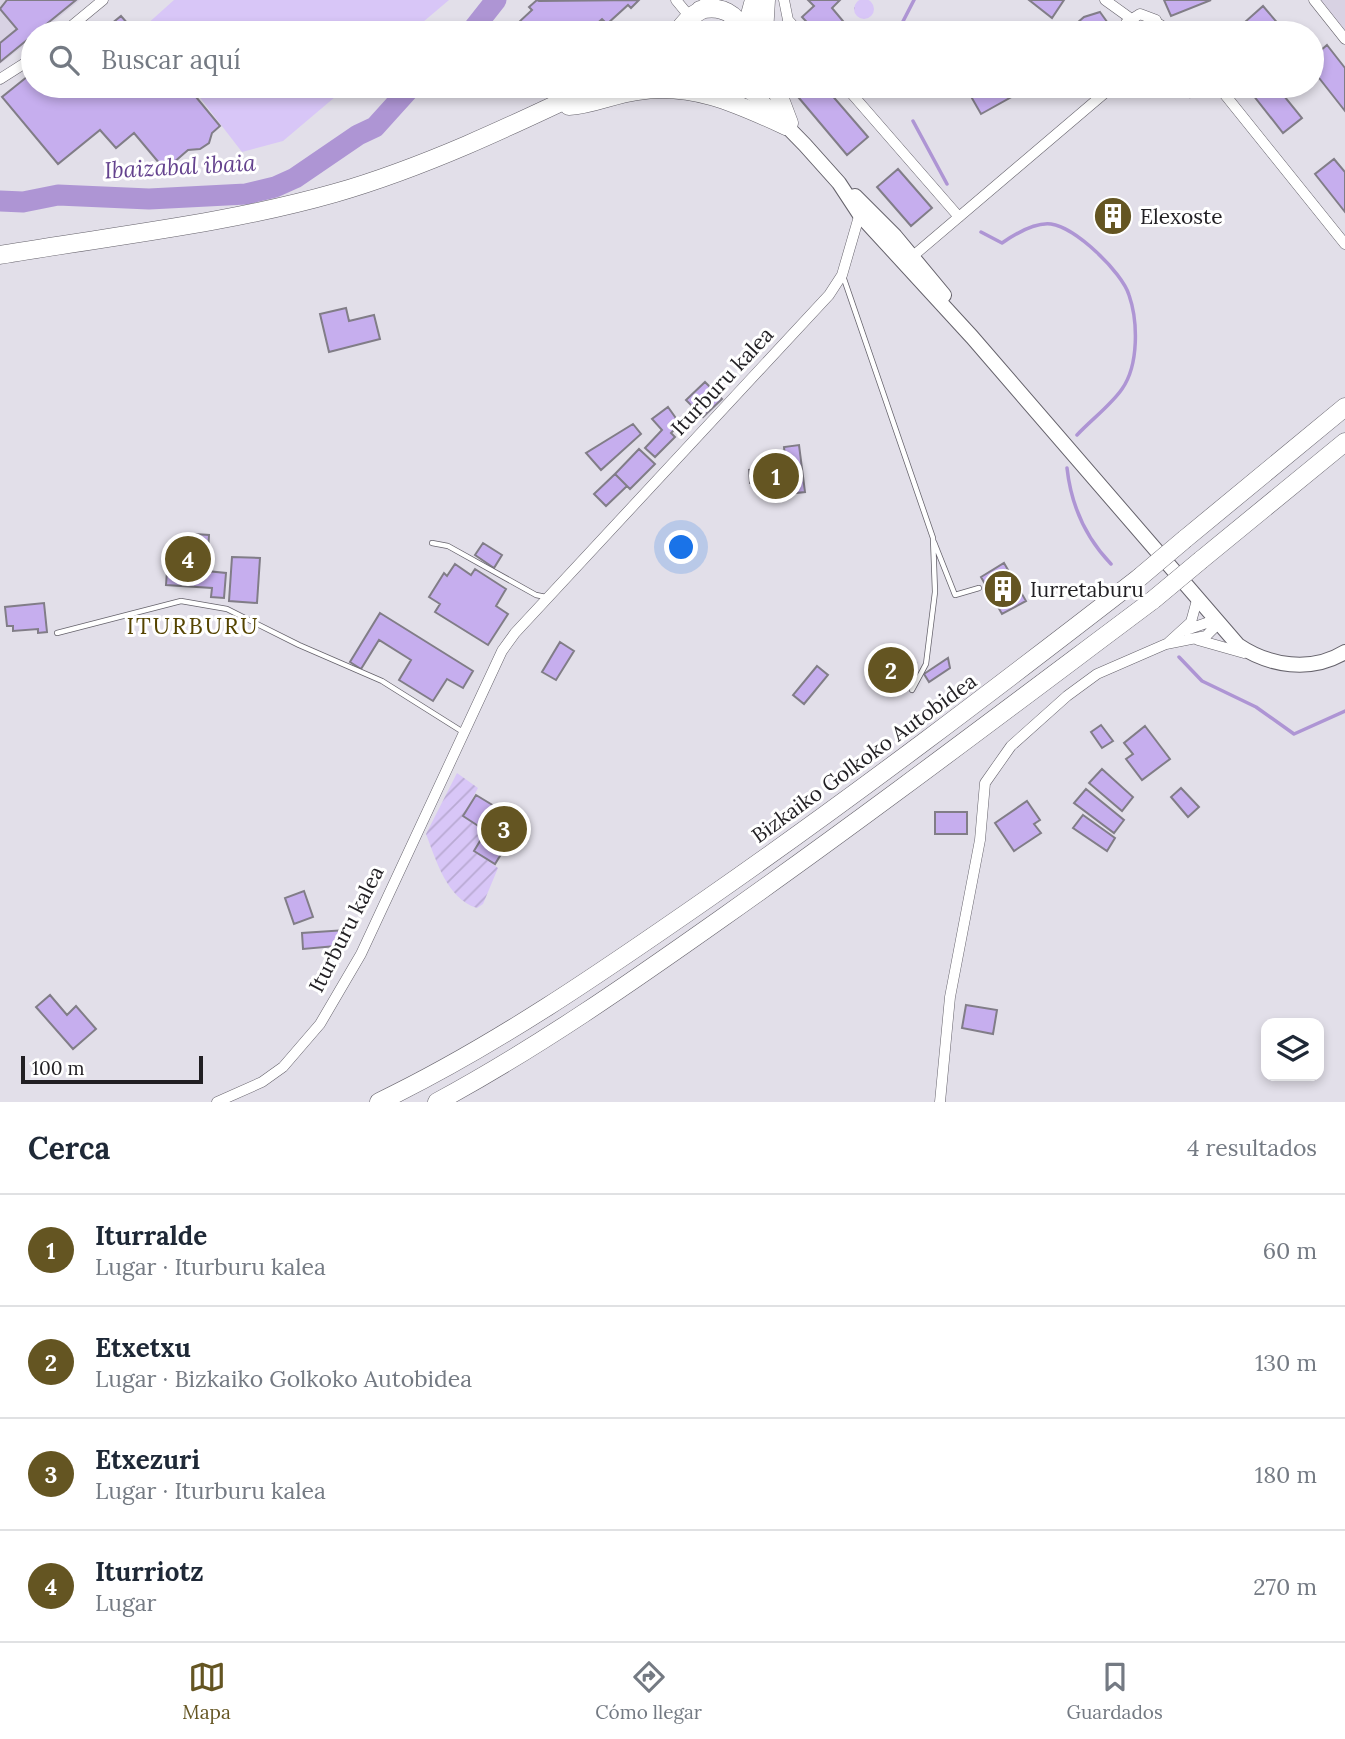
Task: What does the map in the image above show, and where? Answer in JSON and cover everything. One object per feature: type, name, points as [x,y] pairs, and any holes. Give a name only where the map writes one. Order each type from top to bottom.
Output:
[{"type":"highway","points":[[690,21],[716,0]]},
{"type":"highway","points":[[748,21],[754,0]]},
{"type":"highway","points":[[765,21],[766,0]]},
{"type":"highway","points":[[692,21],[719,8],[738,21]]},
{"type":"highway","points":[[0,255],[275,208],[336,192],[426,161],[570,98]]},
{"type":"highway","points":[[551,107],[577,98]]},
{"type":"highway","points":[[551,107],[578,105],[608,98]]},
{"type":"highway","points":[[718,98],[735,102],[788,124]]},
{"type":"highway","points":[[779,98],[788,124]]},
{"type":"highway","name":"Bizkaiko Golkoko Autobidea","points":[[379,1102],[472,1053],[626,956],[937,732],[1140,576],[1345,407]]},
{"type":"highway","points":[[437,1102],[489,1074],[659,963],[810,856],[1153,600],[1345,442]]},
{"type":"street","points":[[78,21],[103,0]]},
{"type":"street","points":[[676,0],[685,21]]},
{"type":"street","points":[[784,0],[789,21]]},
{"type":"street","points":[[1106,0],[1130,18]]},
{"type":"street","points":[[1314,0],[1345,39]]},
{"type":"street","points":[[1130,18],[1146,14],[1153,21]]},
{"type":"street","points":[[0,79],[21,66]]},
{"type":"street","points":[[758,98],[788,124]]},
{"type":"street","points":[[771,98],[788,124],[839,183],[860,215],[972,337],[1196,600],[1238,645],[1252,655]]},
{"type":"street","points":[[855,98],[959,217]]},
{"type":"street","points":[[913,256],[1099,98]]},
{"type":"street","points":[[1228,98],[1345,244]]},
{"type":"street","points":[[839,183],[913,256],[972,337]]},
{"type":"street","points":[[852,193],[860,215]]},
{"type":"street","name":"Iturburu kalea","points":[[217,1102],[262,1082],[283,1066],[320,1024],[361,954],[502,651],[547,597],[761,372],[829,295],[842,275],[860,215]]},
{"type":"street","points":[[873,229],[884,234],[903,253],[913,256]]},
{"type":"street","points":[[913,256],[917,269],[945,309]]},
{"type":"street","points":[[1183,631],[1191,622],[1196,600]]},
{"type":"street","points":[[940,1102],[950,997],[980,839],[985,783],[1011,746],[1067,696],[1097,674],[1166,644],[1199,623],[1217,622]]},
{"type":"street","points":[[1166,644],[1194,640],[1211,633],[1217,622]]},
{"type":"street","points":[[1194,640],[1294,665],[1320,662],[1345,652]]},
{"type":"lane","points":[[842,275],[955,595],[979,588]]},
{"type":"lane","points":[[912,690],[926,664],[934,592],[933,538]]},
{"type":"lane","points":[[432,543],[448,546],[536,595],[547,597]]},
{"type":"lane","points":[[57,633],[181,601],[227,609],[299,645],[382,681],[463,732]]},
{"type":"shaded area","points":[[0,0],[80,0],[55,21],[21,21],[21,48],[0,64]]},
{"type":"shaded area","points":[[1316,0],[1345,0],[1345,35]]},
{"type":"green space","points":[[864,-1],[871,2],[874,9],[871,16],[864,19],[857,16],[854,9],[857,2]]},
{"type":"green space","points":[[174,0],[449,0],[424,21],[151,21]]},
{"type":"green space","points":[[200,98],[334,98],[283,141],[242,152]]},
{"type":"green space","points":[[457,773],[478,788],[463,816],[486,831],[474,851],[498,868],[483,904],[477,908],[458,896],[450,887],[426,834]]},
{"type":"building","points":[[7,0],[76,0],[50,21],[21,21],[21,45],[0,62],[0,43],[17,29],[0,9]]},
{"type":"building","points":[[537,0],[639,0],[631,8],[628,5],[610,21],[520,21],[532,10],[529,7]]},
{"type":"building","points":[[808,0],[840,0],[832,8],[843,21],[806,21],[802,17],[814,6]]},
{"type":"building","points":[[1029,0],[1064,0],[1052,18]]},
{"type":"building","points":[[1164,0],[1211,0],[1171,16]]},
{"type":"building","points":[[1263,6],[1276,21],[1246,21]]},
{"type":"building","points":[[1100,12],[1106,21],[1079,21]]},
{"type":"building","points":[[1327,45],[1345,68],[1345,111],[1324,84],[1324,48]]},
{"type":"building","points":[[21,82],[21,98],[197,98],[220,126],[212,133],[209,143],[200,149],[188,150],[165,170],[134,133],[116,148],[100,130],[58,164],[2,97]]},
{"type":"building","points":[[799,98],[834,98],[868,137],[847,155]]},
{"type":"building","points":[[972,98],[1010,98],[981,114]]},
{"type":"building","points":[[1255,98],[1286,98],[1302,118],[1283,133]]},
{"type":"building","points":[[1334,159],[1345,172],[1345,212],[1315,174]]},
{"type":"building","points":[[898,169],[932,208],[911,226],[877,187]]},
{"type":"building","name":"Elexoste","points":[[1120,201],[1129,220],[1107,231],[1097,213]]},
{"type":"building","points":[[346,308],[349,321],[374,315],[380,339],[329,352],[320,314]]},
{"type":"building","points":[[705,382],[722,399],[703,417],[686,400]]},
{"type":"building","points":[[668,407],[680,424],[671,433],[675,437],[655,457],[645,448],[662,430],[652,419]]},
{"type":"building","points":[[633,424],[641,434],[601,470],[586,453]]},
{"type":"building","points":[[799,445],[805,492],[769,496],[768,481],[750,483],[749,470],[786,466],[784,447]]},
{"type":"building","points":[[639,449],[655,464],[630,489],[615,474]]},
{"type":"building","points":[[615,474],[627,486],[606,506],[594,494]]},
{"type":"building","points":[[195,534],[209,535],[207,571],[226,573],[224,598],[211,597],[212,588],[166,585],[169,544],[194,546]]},
{"type":"building","points":[[483,543],[502,555],[494,568],[475,555]]},
{"type":"building","points":[[232,557],[260,558],[257,603],[229,601]]},
{"type":"building","name":"Iurretaburu","points":[[1004,563],[1026,601],[1002,614],[981,577]]},
{"type":"building","points":[[455,564],[471,575],[475,569],[506,589],[496,606],[508,614],[488,645],[435,612],[440,604],[429,597],[444,573],[447,576]]},
{"type":"building","points":[[44,603],[47,632],[38,633],[38,629],[13,631],[13,626],[7,626],[5,607]]},
{"type":"building","points":[[380,613],[473,671],[463,688],[447,679],[433,701],[399,680],[411,660],[379,640],[361,669],[350,662]]},
{"type":"building","points":[[560,642],[574,651],[556,680],[542,672]]},
{"type":"building","points":[[894,649],[916,663],[896,694],[868,675],[877,661],[883,665]]},
{"type":"building","points":[[948,658],[950,668],[929,682],[924,674]]},
{"type":"building","points":[[817,666],[828,675],[804,704],[793,695]]},
{"type":"building","points":[[1101,725],[1113,741],[1102,748],[1091,732]]},
{"type":"building","points":[[1145,726],[1170,759],[1142,780],[1126,759],[1133,754],[1124,743]]},
{"type":"building","points":[[1102,769],[1133,797],[1122,811],[1089,783]]},
{"type":"building","points":[[1181,788],[1199,807],[1188,817],[1171,797]]},
{"type":"building","points":[[1086,789],[1124,820],[1114,833],[1074,803]]},
{"type":"building","points":[[476,795],[527,826],[517,842],[511,838],[495,864],[474,851],[486,831],[463,816]]},
{"type":"building","points":[[1027,801],[1040,820],[1034,824],[1041,833],[1014,851],[995,823]]},
{"type":"building","points":[[935,812],[967,812],[967,834],[935,834]]},
{"type":"building","points":[[1083,815],[1115,838],[1107,851],[1073,828]]},
{"type":"building","points":[[304,891],[313,917],[294,924],[285,898]]},
{"type":"building","points":[[346,930],[347,945],[303,949],[302,933]]},
{"type":"building","points":[[50,995],[67,1015],[76,1006],[96,1029],[73,1049],[36,1007]]},
{"type":"building","points":[[966,1005],[997,1010],[993,1034],[962,1028]]},
{"type":"waterway","name":"Ibaizabal ibaia","points":[[479,21],[496,0]]},
{"type":"waterway","points":[[903,21],[914,0]]},
{"type":"waterway","name":"Ibaizabal ibaia","points":[[0,201],[23,202],[58,195],[149,199],[246,194],[275,187],[295,178],[358,135],[375,127],[401,98]]},
{"type":"waterway","points":[[913,121],[947,184]]},
{"type":"waterway","points":[[981,232],[1002,243],[1038,225],[1051,224],[1061,227],[1096,252],[1125,285],[1134,317],[1132,368],[1122,389],[1077,435]]},
{"type":"waterway","points":[[1067,468],[1072,495],[1081,520],[1094,543],[1111,564]]},
{"type":"waterway","points":[[1179,657],[1202,681],[1256,707],[1294,734],[1345,711]]},
{"type":"place","name":"Elexoste","points":[[1113,216]]},
{"type":"place","name":"Iturralde","points":[[776,476]]},
{"type":"place","name":"Iturriotz","points":[[188,559]]},
{"type":"place","name":"Iurretaburu","points":[[1003,589]]},
{"type":"place","name":"Etxetxu","points":[[891,670]]},
{"type":"place","name":"Etxezuri","points":[[504,829]]},
{"type":"district","name":"ITURBURU","points":[[193,625]]}]
